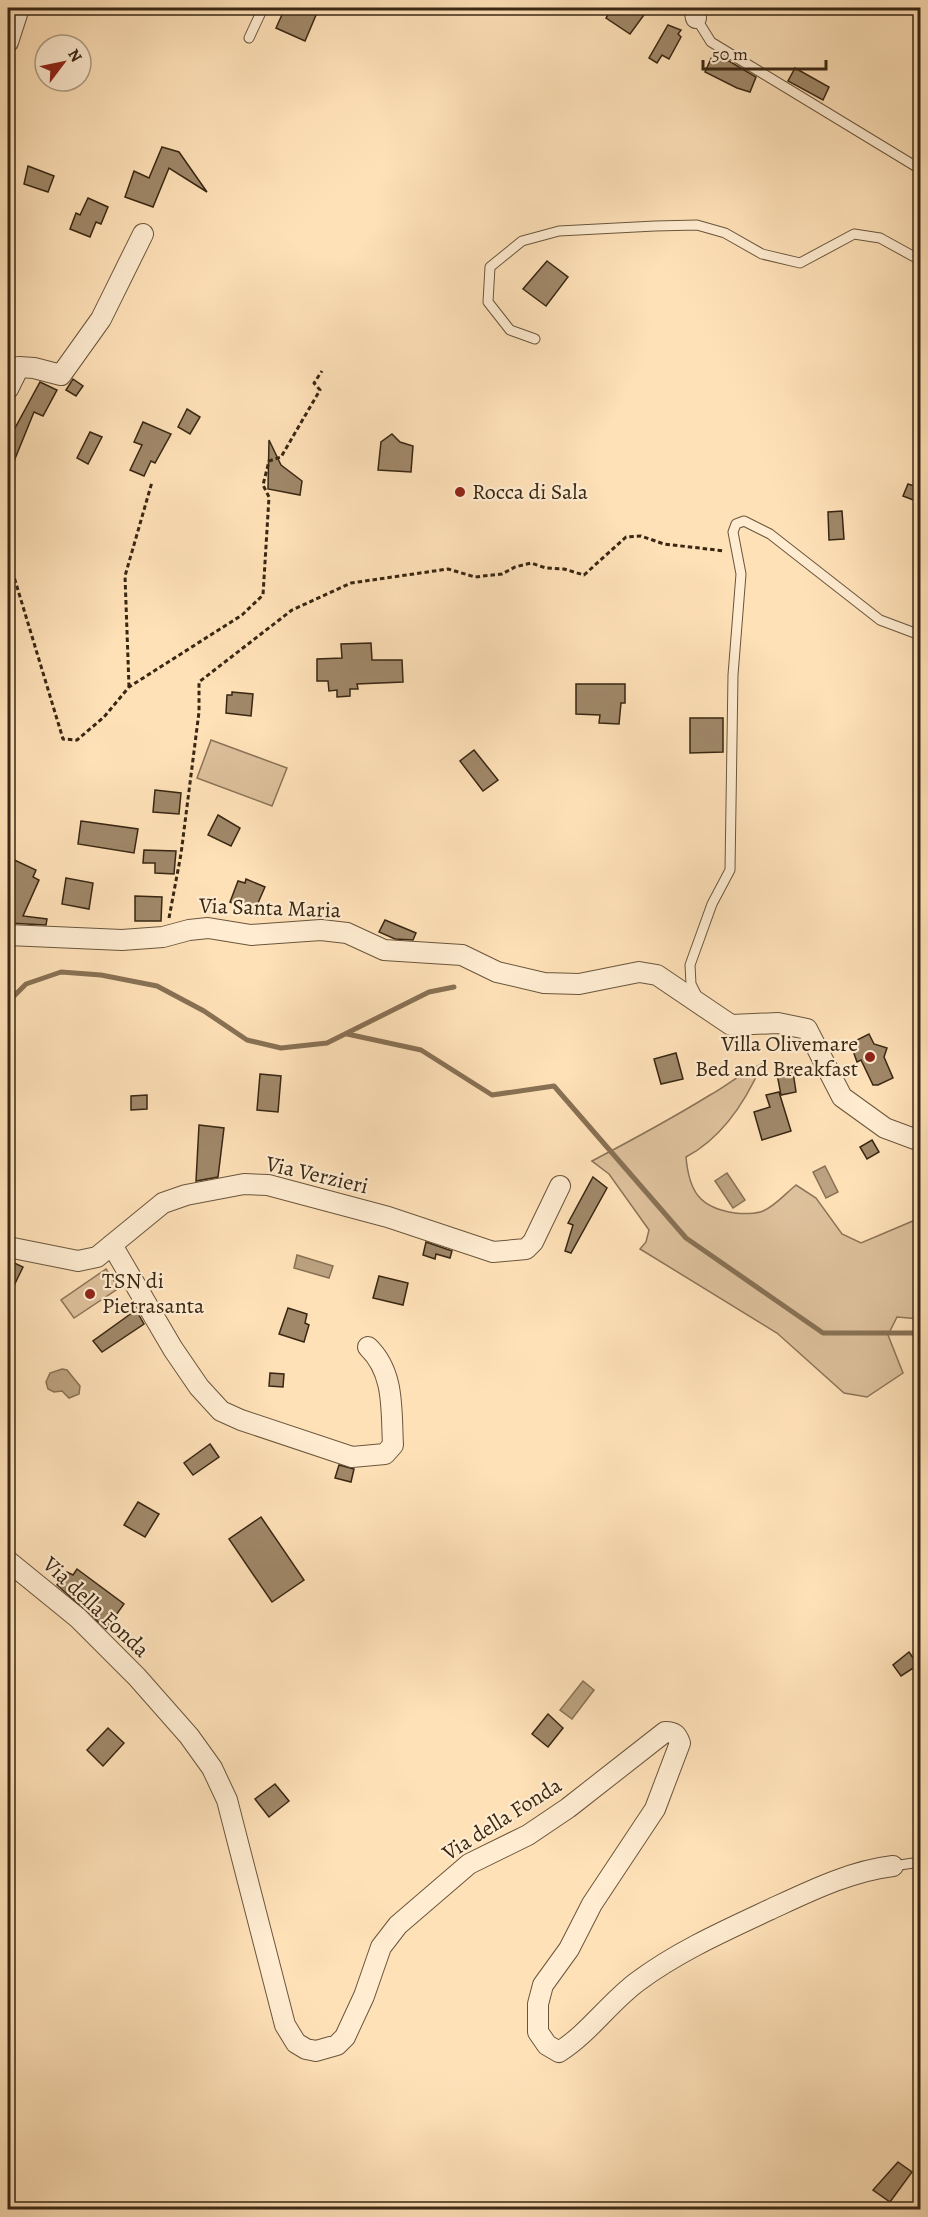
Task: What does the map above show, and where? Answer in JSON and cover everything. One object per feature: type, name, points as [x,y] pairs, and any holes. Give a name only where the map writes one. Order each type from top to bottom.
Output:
[{"type":"street","points":[[8,42],[19,8]]},
{"type":"street","points":[[8,389],[19,367],[34,368],[61,375],[101,319],[142,234]]},
{"type":"street","name":"Via Santa Maria","points":[[8,935],[122,940],[163,937],[208,928],[251,935],[321,930],[347,933],[384,950],[462,955],[497,972],[544,983],[579,984],[639,972],[657,975],[731,1025],[778,1023],[807,1029],[842,1096],[885,1128],[921,1141]]},
{"type":"street","name":"Via Verzieri","points":[[8,1247],[78,1262],[97,1257],[162,1203],[186,1195],[244,1184],[268,1185],[388,1217],[493,1252],[526,1249],[533,1242],[560,1186]]},
{"type":"street","points":[[112,1245],[199,1387],[221,1410],[241,1420],[352,1457],[385,1454],[393,1445],[390,1386],[378,1357],[368,1347]]},
{"type":"street","name":"Via della Fonda","points":[[8,1561],[78,1618],[137,1677],[189,1736],[212,1768],[227,1800],[285,2025],[296,2043],[306,2049],[327,2049],[345,2037],[364,1996],[381,1947],[398,1925],[425,1900],[469,1864],[528,1835],[568,1808],[665,1732],[672,1732],[680,1743],[655,1809],[592,1904],[569,1949],[543,1985],[538,2004],[538,2032],[559,2052],[575,2042],[636,1982],[706,1939],[808,1892],[875,1868],[893,1866]]},
{"type":"lane","points":[[249,38],[263,8]]},
{"type":"lane","points":[[695,13],[711,42],[921,169]]},
{"type":"lane","points":[[535,339],[510,330],[488,302],[490,267],[522,241],[559,231],[603,226],[697,225],[725,233],[762,254],[800,263],[855,234],[880,238],[921,260]]},
{"type":"lane","points":[[703,1008],[691,984],[690,965],[712,904],[730,870],[733,675],[741,574],[733,532],[736,524],[744,521],[770,534],[880,620],[921,635]]},
{"type":"lane","name":"Via della Fonda","points":[[893,1866],[921,1862]]},
{"type":"path","points":[[892,8],[921,14]]},
{"type":"path","points":[[8,557],[63,739],[77,740],[104,717],[129,687],[242,615],[263,595],[269,497],[263,484],[269,461],[281,457],[320,390],[314,382],[322,371]]},
{"type":"path","points":[[129,687],[125,576],[152,482]]},
{"type":"path","points":[[163,937],[181,854],[199,712],[199,682],[292,610],[351,583],[416,572],[448,569],[475,577],[502,574],[515,567],[531,563],[546,568],[564,568],[584,576],[626,537],[641,536],[664,544],[737,551]]},
{"type":"shaded area","points":[[211,740],[287,768],[272,806],[197,778]]},
{"type":"shaded area","points":[[762,1064],[732,1117],[711,1140],[686,1157],[690,1180],[698,1196],[723,1211],[753,1213],[772,1206],[796,1185],[816,1198],[842,1234],[861,1243],[920,1218],[920,1319],[897,1317],[888,1335],[903,1373],[867,1397],[844,1393],[777,1333],[640,1249],[646,1242],[649,1230],[609,1174],[592,1161],[666,1121]]},
{"type":"shaded area","points":[[825,1166],[838,1192],[826,1198],[813,1172]]},
{"type":"shaded area","points":[[727,1173],[745,1200],[733,1208],[715,1181]]},
{"type":"shaded area","points":[[297,1255],[333,1266],[329,1278],[294,1268]]},
{"type":"shaded area","name":"TSN di Pietrasanta","points":[[106,1269],[119,1288],[74,1318],[61,1300]]},
{"type":"shaded area","points":[[62,1369],[67,1370],[80,1386],[79,1394],[69,1398],[62,1391],[54,1392],[48,1389],[46,1382],[50,1373]]},
{"type":"shaded area","points":[[583,1681],[594,1690],[572,1719],[560,1710]]},
{"type":"building","points":[[285,8],[319,8],[305,41],[276,28]]},
{"type":"building","points":[[612,8],[649,8],[630,34],[606,18]]},
{"type":"building","points":[[668,25],[681,30],[678,34],[681,37],[669,59],[662,55],[657,63],[649,58]]},
{"type":"building","points":[[714,52],[756,77],[750,92],[705,72]]},
{"type":"building","points":[[795,68],[829,87],[823,100],[788,81]]},
{"type":"building","points":[[162,147],[179,152],[207,192],[169,168],[153,207],[125,197],[134,171],[149,178]]},
{"type":"building","points":[[28,166],[54,176],[48,192],[24,184]]},
{"type":"building","points":[[88,198],[108,207],[101,224],[96,222],[90,237],[70,229],[76,213],[80,215]]},
{"type":"building","points":[[547,261],[568,277],[546,306],[523,289]]},
{"type":"building","points":[[73,379],[83,386],[76,396],[66,390]]},
{"type":"building","points":[[40,382],[57,390],[43,416],[34,412],[8,476],[8,441]]},
{"type":"building","points":[[187,409],[200,417],[190,434],[178,427]]},
{"type":"building","points":[[143,422],[171,434],[155,463],[151,461],[144,476],[130,470],[142,445],[134,442]]},
{"type":"building","points":[[90,432],[102,437],[88,464],[77,458]]},
{"type":"building","points":[[392,434],[400,442],[413,446],[411,472],[378,470],[381,442]]},
{"type":"building","points":[[269,440],[281,465],[302,481],[300,495],[268,489]]},
{"type":"building","points":[[908,484],[921,488],[921,503],[903,496]]},
{"type":"building","points":[[842,511],[844,539],[829,540],[828,512]]},
{"type":"building","points":[[371,643],[372,660],[402,660],[403,682],[357,684],[358,689],[350,689],[350,696],[337,697],[337,690],[329,691],[328,681],[317,681],[317,659],[342,658],[341,644]]},
{"type":"building","points":[[576,684],[625,684],[625,703],[621,703],[619,724],[599,723],[600,715],[576,714]]},
{"type":"building","points":[[232,692],[253,694],[251,716],[226,713],[227,695],[232,695]]},
{"type":"building","points":[[690,718],[723,718],[723,752],[690,753]]},
{"type":"building","points":[[474,750],[498,780],[483,791],[460,761]]},
{"type":"building","points":[[155,790],[181,793],[179,814],[153,812]]},
{"type":"building","points":[[218,815],[240,828],[231,846],[208,835]]},
{"type":"building","points":[[81,821],[138,829],[134,853],[78,844]]},
{"type":"building","points":[[144,850],[176,851],[174,874],[155,873],[155,863],[143,863]]},
{"type":"building","points":[[8,857],[36,870],[33,877],[39,880],[23,916],[47,919],[46,925],[8,923]]},
{"type":"building","points":[[66,878],[93,883],[89,909],[62,904]]},
{"type":"building","points":[[246,879],[265,887],[254,912],[230,902],[238,881],[245,883]]},
{"type":"building","points":[[135,896],[162,897],[161,921],[135,921]]},
{"type":"building","points":[[385,920],[416,933],[413,940],[395,939],[379,932]]},
{"type":"building","name":"Villa Olivemare Bed and Breakfast","points":[[869,1034],[874,1044],[887,1048],[884,1057],[893,1078],[878,1085],[873,1085],[861,1060],[857,1062],[852,1048],[857,1040]]},
{"type":"building","points":[[676,1053],[683,1079],[661,1084],[654,1059]]},
{"type":"building","points":[[793,1072],[796,1092],[781,1095],[777,1074]]},
{"type":"building","points":[[260,1074],[281,1076],[278,1112],[257,1110]]},
{"type":"building","points":[[779,1092],[791,1131],[762,1140],[754,1112],[770,1107],[766,1095]]},
{"type":"building","points":[[147,1095],[147,1109],[131,1110],[131,1096]]},
{"type":"building","points":[[199,1125],[224,1128],[218,1177],[196,1181]]},
{"type":"building","points":[[872,1140],[879,1152],[867,1159],[860,1147]]},
{"type":"building","points":[[593,1177],[607,1188],[571,1253],[565,1251],[573,1225],[568,1223]]},
{"type":"building","points":[[426,1242],[452,1251],[450,1258],[436,1254],[435,1259],[423,1255]]},
{"type":"building","points":[[8,1260],[23,1267],[8,1298]]},
{"type":"building","points":[[379,1276],[408,1283],[403,1305],[373,1298]]},
{"type":"building","points":[[288,1308],[307,1314],[305,1323],[309,1325],[304,1342],[279,1334]]},
{"type":"building","points":[[136,1310],[144,1324],[102,1352],[93,1341]]},
{"type":"building","points":[[270,1373],[284,1374],[283,1387],[269,1386]]},
{"type":"building","points":[[210,1444],[219,1457],[193,1475],[184,1463]]},
{"type":"building","points":[[339,1465],[354,1469],[351,1482],[335,1478]]},
{"type":"building","points":[[138,1502],[159,1514],[145,1537],[124,1525]]},
{"type":"building","points":[[261,1517],[304,1580],[272,1602],[229,1539]]},
{"type":"building","points":[[77,1569],[124,1604],[106,1629],[57,1585],[67,1572],[73,1575]]},
{"type":"building","points":[[909,1652],[918,1665],[901,1676],[893,1665]]},
{"type":"building","points":[[548,1714],[563,1728],[548,1747],[532,1734]]},
{"type":"building","points":[[108,1728],[124,1743],[103,1766],[87,1750]]},
{"type":"building","points":[[275,1784],[289,1801],[269,1817],[255,1799]]},
{"type":"building","points":[[898,2162],[912,2172],[890,2202],[873,2190]]},
{"type":"waterway","points":[[8,1002],[26,984],[61,972],[101,975],[157,986],[204,1011],[247,1040],[281,1048],[327,1043],[429,992],[454,987]]},
{"type":"waterway","points":[[347,1034],[421,1050],[492,1095],[554,1086],[686,1238],[823,1333],[920,1333]]},
{"type":"place","name":"Rocca di Sala","points":[[460,492]]},
{"type":"place","name":"Villa Olivemare Bed and Breakfast","points":[[870,1057]]},
{"type":"place","name":"TSN di Pietrasanta","points":[[90,1294]]}]
